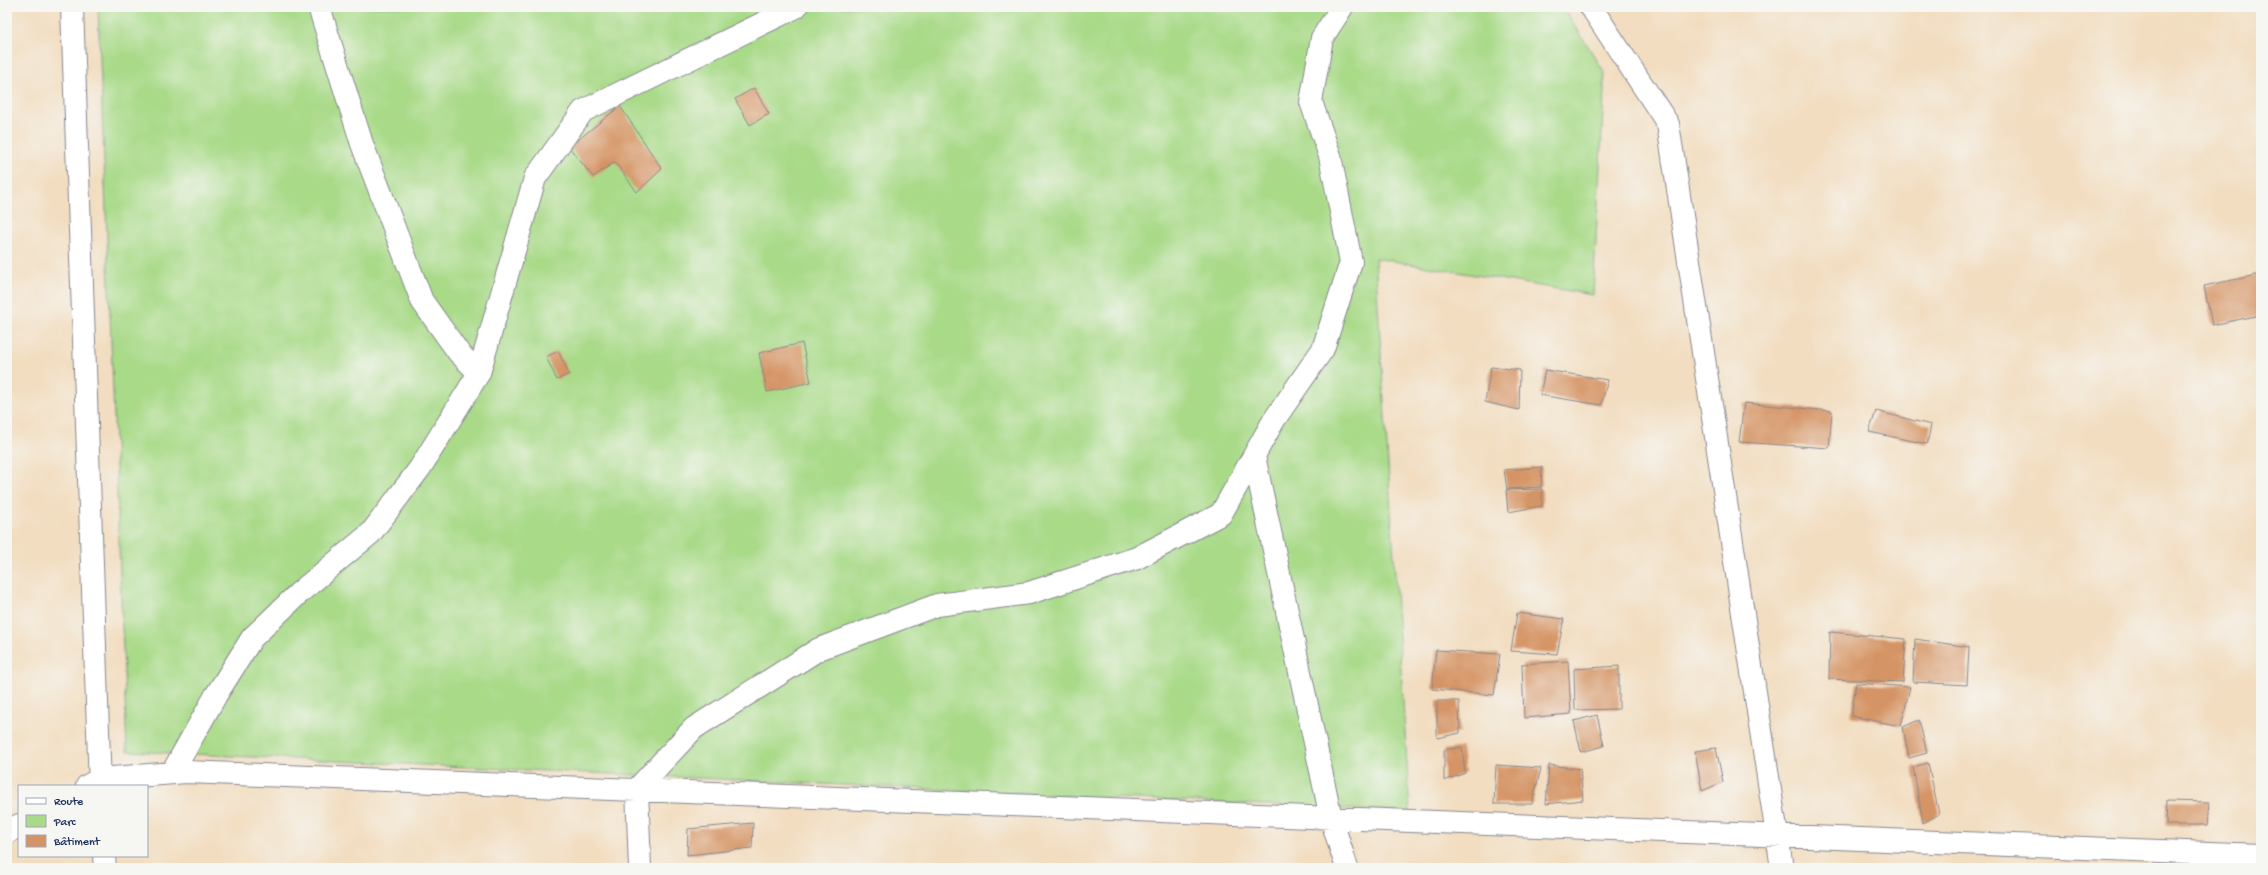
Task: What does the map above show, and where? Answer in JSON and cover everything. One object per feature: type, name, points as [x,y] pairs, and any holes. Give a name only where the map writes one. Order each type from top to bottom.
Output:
[{"type":"street","points":[[72,7],[96,784],[186,772],[2261,855]]},
{"type":"street","points":[[318,7],[362,144],[422,301],[459,353],[478,373]]},
{"type":"street","points":[[172,773],[216,695],[252,638],[300,592],[371,533],[420,468],[478,373],[535,178],[583,110],[796,7]]},
{"type":"street","points":[[640,868],[637,790],[694,728],[819,649],[937,605],[1029,593],[1137,558],[1221,514],[1274,420],[1323,349],[1350,262],[1330,156],[1311,102],[1322,38],[1342,7]]},
{"type":"street","points":[[1591,7],[1668,124],[1782,868]]},
{"type":"street","points":[[1254,456],[1331,818],[1347,868]]},
{"type":"street","points":[[7,833],[18,826]]},
{"type":"street","points":[[104,857],[105,868]]},
{"type":"green space","points":[[98,7],[1563,7],[1605,73],[1593,295],[1375,258],[1410,812],[127,751]]},
{"type":"building","points":[[754,88],[769,114],[750,125],[735,99]]},
{"type":"building","points":[[620,106],[662,169],[637,192],[615,162],[593,177],[569,147]]},
{"type":"building","points":[[2261,274],[2261,315],[2212,325],[2204,286]]},
{"type":"building","points":[[802,343],[811,382],[767,392],[759,353]]},
{"type":"building","points":[[558,351],[569,374],[557,380],[546,357]]},
{"type":"building","points":[[1491,367],[1520,370],[1519,410],[1485,402]]},
{"type":"building","points":[[1545,370],[1608,380],[1601,405],[1540,395]]},
{"type":"building","points":[[1744,403],[1832,411],[1829,448],[1739,442]]},
{"type":"building","points":[[1876,411],[1931,425],[1927,444],[1869,432]]},
{"type":"building","points":[[1542,467],[1541,487],[1507,489],[1504,470]]},
{"type":"building","points":[[1542,489],[1542,506],[1508,512],[1506,490]]},
{"type":"building","points":[[1517,613],[1564,619],[1557,654],[1511,651]]},
{"type":"building","points":[[1830,632],[1906,639],[1903,682],[1829,679]]},
{"type":"building","points":[[1915,639],[1969,647],[1967,685],[1913,682]]},
{"type":"building","points":[[1436,650],[1500,654],[1494,695],[1432,689]]},
{"type":"building","points":[[1568,661],[1571,714],[1524,718],[1522,664]]},
{"type":"building","points":[[1619,666],[1619,709],[1575,710],[1574,669]]},
{"type":"building","points":[[1856,683],[1910,687],[1901,726],[1851,716]]},
{"type":"building","points":[[1437,701],[1459,701],[1460,733],[1437,738]]},
{"type":"building","points":[[1597,715],[1604,746],[1581,752],[1574,721]]},
{"type":"building","points":[[1919,720],[1927,753],[1909,758],[1903,727]]},
{"type":"building","points":[[1462,747],[1465,773],[1444,781],[1444,750]]},
{"type":"building","points":[[1716,748],[1723,782],[1702,791],[1695,751]]},
{"type":"building","points":[[1928,763],[1939,814],[1923,823],[1913,767]]},
{"type":"building","points":[[1496,765],[1541,768],[1532,804],[1494,804]]},
{"type":"building","points":[[1549,765],[1580,769],[1583,800],[1546,804]]},
{"type":"building","points":[[2167,801],[2209,802],[2207,825],[2166,825]]},
{"type":"building","points":[[753,823],[752,848],[687,855],[688,829]]}]
